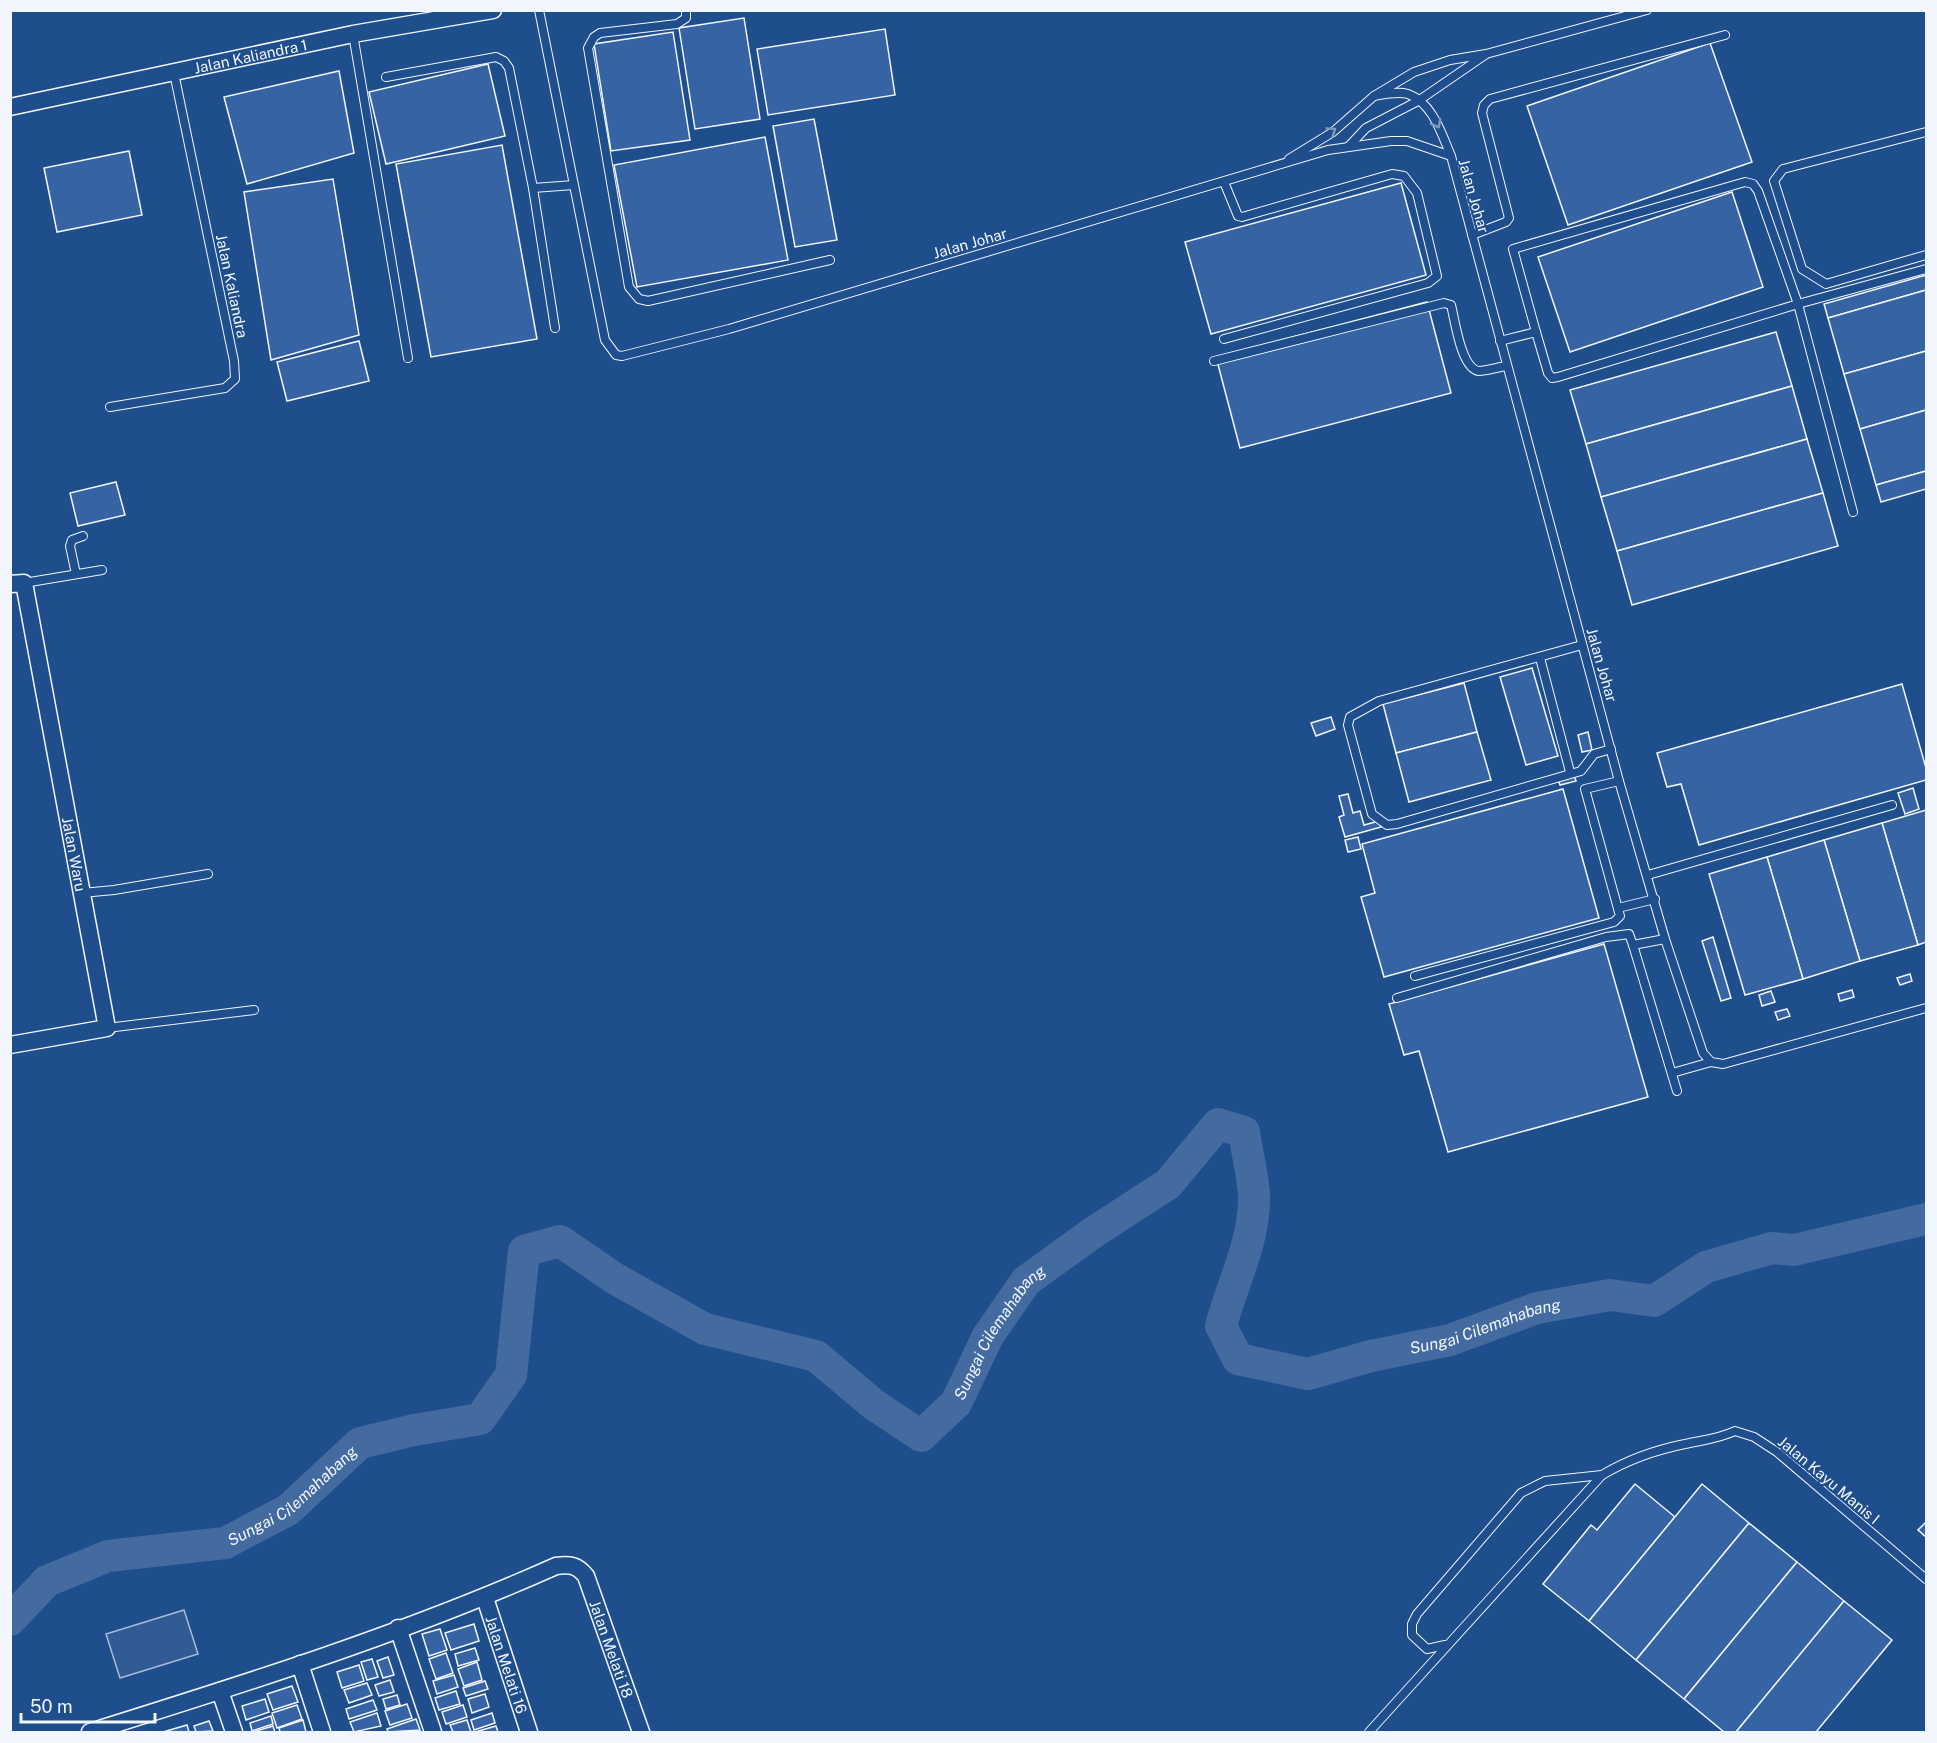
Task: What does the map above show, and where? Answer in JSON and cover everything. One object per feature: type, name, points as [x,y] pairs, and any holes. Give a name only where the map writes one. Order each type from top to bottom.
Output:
[{"type":"street","name":"Jalan Kaliandra 1","points":[[10,107],[353,34],[493,10]]},
{"type":"street","name":"Jalan Waru","points":[[17,583],[82,893],[107,1028]]},
{"type":"street","points":[[10,1045],[107,1028]]},
{"type":"street","name":"Jalan Melati 18","points":[[484,1598],[556,1566],[568,1564],[579,1568],[586,1576],[641,1732]]},
{"type":"street","points":[[90,1732],[137,1725],[220,1691],[484,1598]]},
{"type":"street","name":"Jalan Melati 16","points":[[484,1598],[529,1732]]},
{"type":"street","points":[[398,1628],[432,1732]]},
{"type":"street","points":[[300,1664],[322,1732]]},
{"type":"street","points":[[220,1691],[234,1732]]},
{"type":"lane","name":"Jalan Johar","points":[[539,10],[605,340],[612,352],[622,356],[729,329],[1283,163],[1349,146],[1407,141],[1450,156],[1619,781],[1665,939],[1703,1053],[1711,1062]]},
{"type":"lane","points":[[686,10],[686,18],[677,24],[600,33],[594,36],[588,48],[629,287],[639,298],[648,301],[830,260]]},
{"type":"lane","points":[[1283,163],[1333,132],[1374,96],[1414,72],[1450,60],[1486,54],[1647,10]]},
{"type":"lane","points":[[353,34],[408,358]]},
{"type":"lane","points":[[1472,235],[1506,222],[1509,218],[1482,112],[1484,105],[1490,99],[1725,35]]},
{"type":"lane","points":[[1349,146],[1366,128],[1418,101],[1486,54]]},
{"type":"lane","points":[[386,77],[496,57],[504,61],[509,68],[555,328]]},
{"type":"lane","name":"Jalan Kaliandra","points":[[110,406],[225,388],[235,379],[234,361],[174,73]]},
{"type":"lane","points":[[1374,96],[1408,94],[1418,101],[1433,116],[1450,156]]},
{"type":"lane","points":[[1926,132],[1782,169],[1774,181],[1802,269],[1808,275],[1826,284],[1926,255]]},
{"type":"lane","points":[[1224,182],[1238,216],[1242,217],[1392,174],[1404,176],[1417,193],[1437,276],[1428,283],[1224,339]]},
{"type":"lane","points":[[1853,512],[1798,304],[1758,191],[1753,184],[1745,182],[1513,249],[1548,373],[1552,378],[1798,304],[1926,269]]},
{"type":"lane","points":[[532,188],[574,185]]},
{"type":"lane","points":[[1214,361],[1444,303],[1451,305],[1465,362],[1473,369],[1480,371],[1507,366]]},
{"type":"lane","points":[[1500,341],[1536,332]]},
{"type":"lane","points":[[76,574],[70,546],[72,540],[83,536]]},
{"type":"lane","points":[[17,583],[102,570]]},
{"type":"lane","points":[[1582,645],[1379,701],[1350,717],[1348,725],[1372,814],[1387,825],[1397,824],[1570,772],[1581,771],[1586,768],[1594,754],[1611,749]]},
{"type":"lane","points":[[1540,658],[1570,772]]},
{"type":"lane","points":[[1415,976],[1614,922],[1620,916],[1585,789],[1619,781]]},
{"type":"lane","points":[[1648,875],[1892,805]]},
{"type":"lane","points":[[82,893],[114,890],[208,874]]},
{"type":"lane","points":[[1618,908],[1654,898]]},
{"type":"lane","points":[[1397,998],[1606,937],[1629,934],[1677,1091]]},
{"type":"lane","points":[[1633,945],[1665,939]]},
{"type":"lane","points":[[1672,1073],[1711,1062],[1723,1064],[1926,1008]]},
{"type":"lane","points":[[107,1028],[254,1010]]},
{"type":"lane","name":"Jalan Kayu Manis I","points":[[1369,1732],[1602,1475],[1629,1459],[1658,1450],[1719,1439],[1735,1431],[1754,1437],[1777,1452],[1926,1579]]},
{"type":"lane","name":"Jalan Kayu Manis I","points":[[1446,1645],[1426,1649],[1412,1635],[1412,1624],[1416,1614],[1521,1493],[1545,1481],[1602,1475]]},
{"type":"shaded area","points":[[184,1610],[198,1654],[120,1678],[106,1634]]},
{"type":"building","points":[[744,18],[760,119],[695,129],[679,28]]},
{"type":"building","points":[[885,29],[895,95],[768,115],[757,49]]},
{"type":"building","points":[[673,32],[690,140],[611,151],[594,44]]},
{"type":"building","points":[[1710,43],[1752,162],[1568,225],[1527,106]]},
{"type":"building","points":[[488,64],[505,136],[386,164],[369,92]]},
{"type":"building","points":[[339,71],[354,153],[247,184],[224,97]]},
{"type":"building","points":[[814,119],[837,240],[795,247],[773,126]]},
{"type":"building","points":[[765,137],[788,260],[637,287],[614,165]]},
{"type":"building","points":[[502,145],[537,339],[431,357],[396,164]]},
{"type":"building","points":[[129,151],[142,215],[57,232],[44,168]]},
{"type":"building","points":[[333,179],[359,335],[271,360],[244,192]]},
{"type":"building","points":[[1401,183],[1426,275],[1211,334],[1185,242]]},
{"type":"building","points":[[1732,192],[1763,287],[1570,352],[1538,257]]},
{"type":"building","points":[[1926,275],[1926,290],[1828,318],[1824,304]]},
{"type":"building","points":[[1926,290],[1926,351],[1844,374],[1828,318]]},
{"type":"building","points":[[1427,302],[1451,393],[1240,448],[1216,357]]},
{"type":"building","points":[[1776,332],[1792,386],[1586,444],[1570,390]]},
{"type":"building","points":[[359,341],[369,381],[287,401],[277,362]]},
{"type":"building","points":[[1926,351],[1926,410],[1860,429],[1844,374]]},
{"type":"building","points":[[1792,386],[1807,439],[1601,497],[1586,444]]},
{"type":"building","points":[[1926,410],[1926,471],[1876,485],[1860,429]]},
{"type":"building","points":[[1807,439],[1823,493],[1617,551],[1601,497]]},
{"type":"building","points":[[1926,471],[1926,489],[1881,502],[1876,485]]},
{"type":"building","points":[[116,482],[125,515],[78,526],[70,493]]},
{"type":"building","points":[[1823,493],[1838,546],[1632,605],[1617,551]]},
{"type":"building","points":[[1532,668],[1558,756],[1526,765],[1500,677]]},
{"type":"building","points":[[1464,683],[1477,732],[1396,753],[1383,704]]},
{"type":"building","points":[[1902,684],[1926,768],[1926,780],[1699,845],[1681,784],[1667,787],[1657,753]]},
{"type":"building","points":[[1331,717],[1335,729],[1316,736],[1311,723]]},
{"type":"building","points":[[1477,732],[1491,780],[1409,802],[1396,753]]},
{"type":"building","points":[[1588,732],[1592,750],[1582,752],[1578,735]]},
{"type":"building","points":[[1574,775],[1576,781],[1560,785],[1558,779]]},
{"type":"building","points":[[1913,788],[1919,809],[1905,814],[1898,793]]},
{"type":"building","points":[[1563,789],[1599,918],[1384,977],[1361,897],[1375,893],[1362,844]]},
{"type":"building","points":[[1348,794],[1353,813],[1360,811],[1364,825],[1379,821],[1381,827],[1345,837],[1339,817],[1344,815],[1339,796]]},
{"type":"building","points":[[1926,810],[1926,942],[1918,945],[1882,823]]},
{"type":"building","points":[[1882,823],[1918,945],[1860,961],[1824,840]]},
{"type":"building","points":[[1358,837],[1361,849],[1348,852],[1345,840]]},
{"type":"building","points":[[1824,840],[1860,961],[1803,979],[1767,857]]},
{"type":"building","points":[[1767,857],[1803,979],[1745,995],[1709,874]]},
{"type":"building","points":[[1713,937],[1731,998],[1721,1001],[1702,941]]},
{"type":"building","points":[[1604,944],[1648,1097],[1448,1152],[1419,1051],[1404,1055],[1389,1004]]},
{"type":"building","points":[[1910,974],[1912,981],[1900,985],[1897,978]]},
{"type":"building","points":[[1852,990],[1854,997],[1840,1001],[1838,994]]},
{"type":"building","points":[[1771,991],[1775,1002],[1762,1006],[1759,995]]},
{"type":"building","points":[[1787,1009],[1790,1016],[1778,1020],[1775,1012]]},
{"type":"building","points":[[1635,1484],[1675,1517],[1589,1621],[1543,1584],[1591,1525],[1597,1530]]},
{"type":"building","points":[[1702,1484],[1749,1523],[1636,1660],[1589,1621]]},
{"type":"building","points":[[1926,1522],[1926,1537],[1918,1530]]},
{"type":"building","points":[[1749,1523],[1797,1562],[1684,1699],[1636,1660]]},
{"type":"building","points":[[1797,1562],[1844,1601],[1736,1732],[1724,1732],[1684,1699]]},
{"type":"building","points":[[1844,1601],[1892,1640],[1816,1732],[1736,1732]]},
{"type":"building","points":[[474,1624],[479,1641],[451,1650],[445,1633]]},
{"type":"building","points":[[440,1629],[447,1650],[429,1656],[422,1634]]},
{"type":"building","points":[[475,1648],[479,1660],[458,1666],[455,1654]]},
{"type":"building","points":[[446,1653],[453,1673],[436,1679],[429,1659]]},
{"type":"building","points":[[388,1657],[394,1675],[383,1678],[377,1661]]},
{"type":"building","points":[[372,1659],[378,1677],[367,1680],[361,1662]]},
{"type":"building","points":[[477,1662],[482,1680],[464,1686],[458,1669]]},
{"type":"building","points":[[359,1665],[364,1681],[342,1688],[337,1672]]},
{"type":"building","points":[[454,1675],[458,1687],[437,1694],[433,1681]]},
{"type":"building","points":[[390,1680],[394,1692],[379,1696],[375,1685]]},
{"type":"building","points":[[485,1681],[488,1689],[466,1696],[463,1688]]},
{"type":"building","points":[[367,1683],[372,1695],[349,1703],[344,1690]]},
{"type":"building","points":[[292,1686],[298,1702],[273,1710],[267,1694]]},
{"type":"building","points":[[456,1691],[460,1704],[439,1710],[435,1698]]},
{"type":"building","points":[[485,1694],[489,1707],[472,1713],[468,1699]]},
{"type":"building","points":[[397,1695],[400,1705],[386,1709],[383,1699]]},
{"type":"building","points":[[265,1699],[269,1712],[246,1720],[242,1706]]},
{"type":"building","points":[[373,1700],[377,1710],[349,1719],[346,1709]]},
{"type":"building","points":[[407,1704],[412,1718],[390,1725],[385,1711]]},
{"type":"building","points":[[297,1705],[302,1719],[277,1728],[272,1713]]},
{"type":"building","points":[[463,1705],[467,1717],[446,1724],[442,1712]]},
{"type":"building","points":[[377,1713],[381,1726],[354,1732],[350,1722]]},
{"type":"building","points":[[492,1713],[495,1723],[474,1730],[471,1720]]},
{"type":"building","points":[[271,1716],[273,1724],[252,1731],[250,1723]]},
{"type":"building","points":[[416,1719],[420,1730],[388,1732],[387,1729]]},
{"type":"building","points":[[303,1720],[306,1732],[280,1732],[279,1728]]},
{"type":"building","points":[[467,1720],[471,1732],[453,1732],[450,1725]]},
{"type":"building","points":[[209,1721],[213,1731],[196,1732],[194,1726]]},
{"type":"building","points":[[187,1725],[189,1732],[163,1732]]},
{"type":"building","points":[[273,1726],[275,1732],[253,1732]]},
{"type":"building","points":[[496,1726],[498,1732],[475,1732]]},
{"type":"waterway","name":"Sungai Cilemahabang","points":[[10,1620],[47,1581],[108,1556],[225,1543],[288,1510],[360,1443],[414,1430],[480,1419],[511,1375],[524,1251],[560,1241],[614,1278],[705,1329],[816,1356],[873,1404],[921,1436],[956,1403],[988,1336],[1026,1281],[1094,1232],[1168,1184],[1218,1124],[1244,1132],[1254,1196],[1247,1246],[1221,1326],[1238,1359],[1308,1374],[1371,1356],[1450,1340],[1537,1308],[1610,1295],[1654,1301],[1706,1267],[1772,1248],[1794,1250],[1926,1219]]}]
